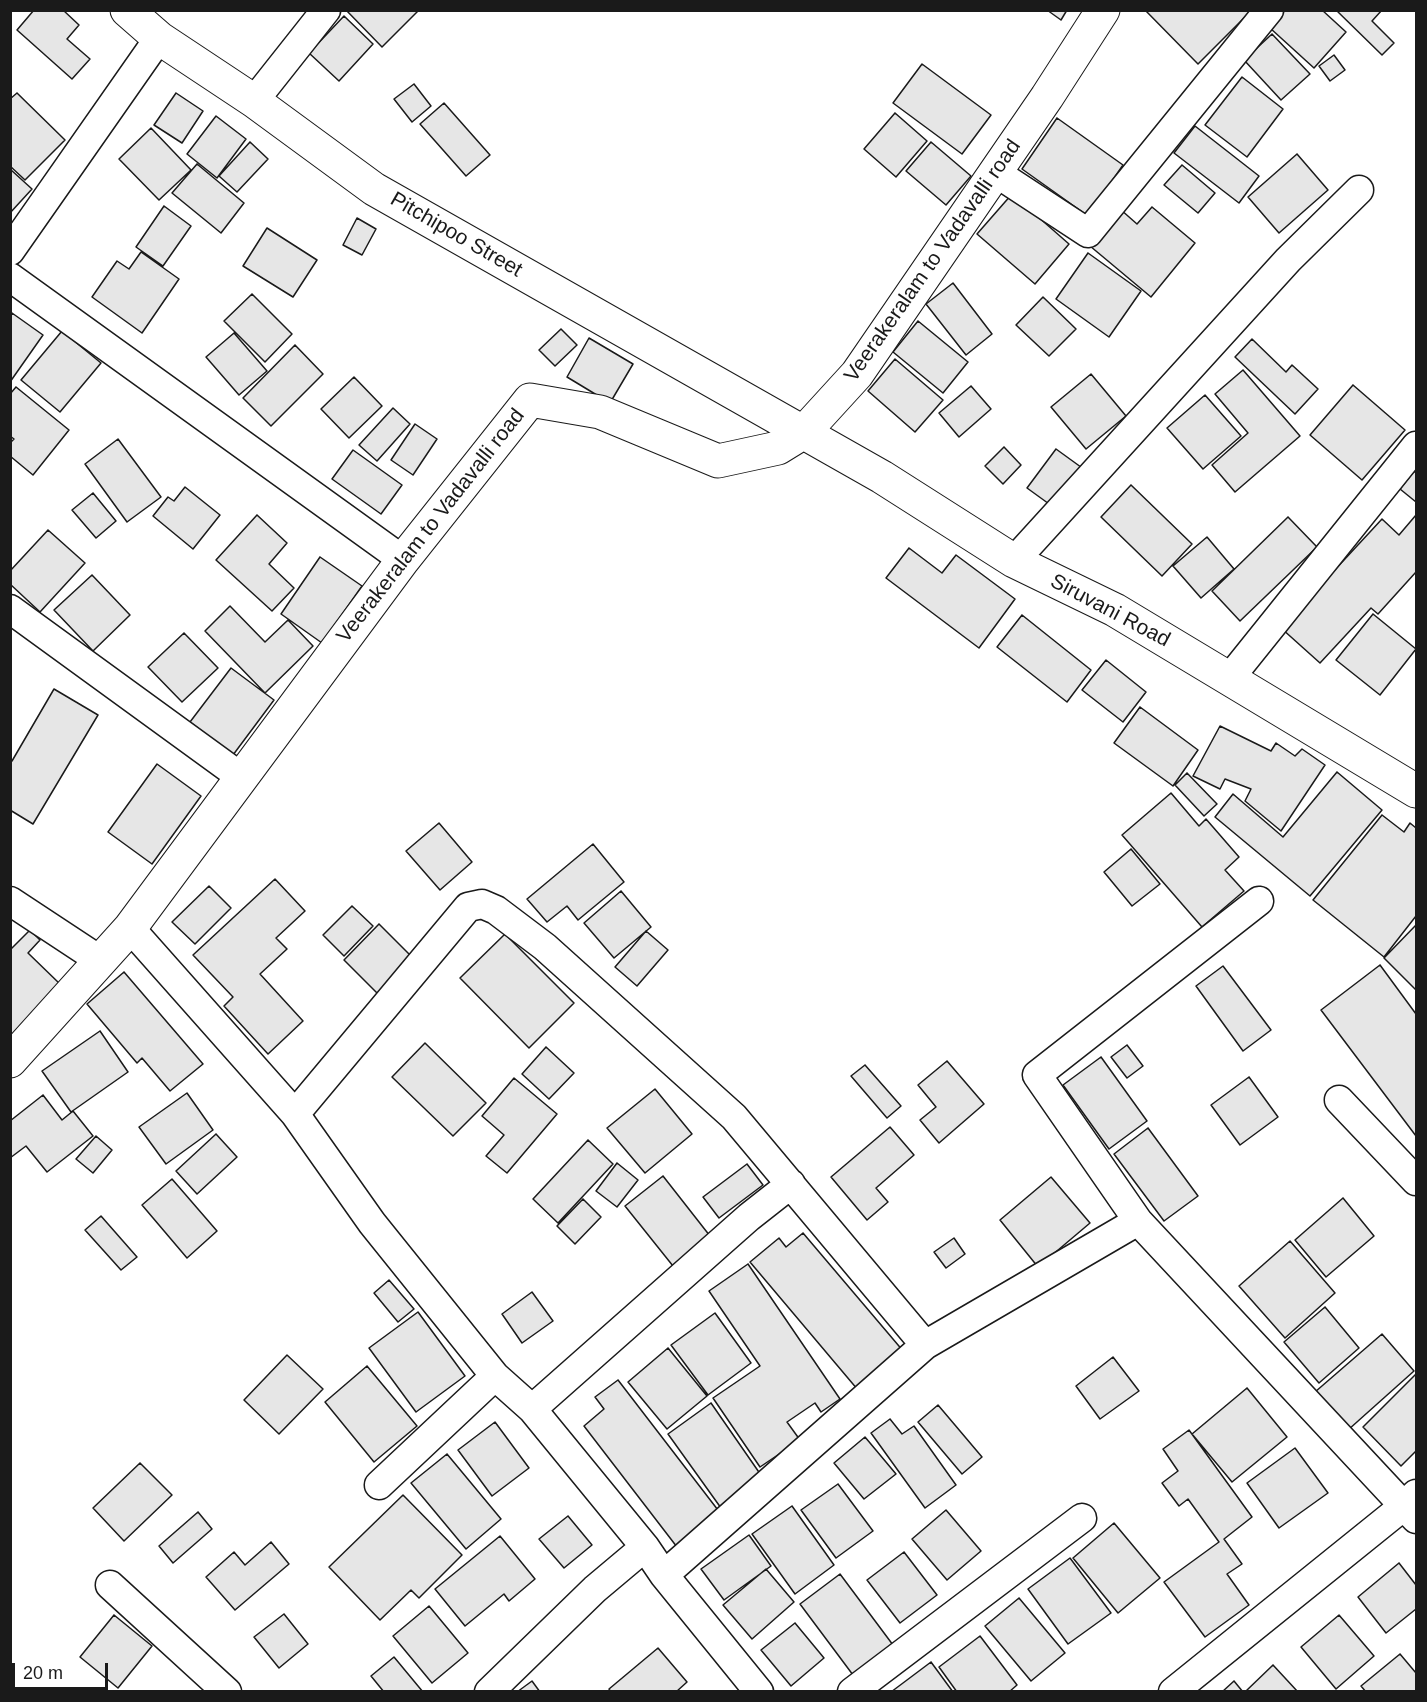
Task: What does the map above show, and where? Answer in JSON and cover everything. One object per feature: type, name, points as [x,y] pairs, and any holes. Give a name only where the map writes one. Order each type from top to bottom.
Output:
[{"type":"street","name":"Pitchipoo Street","points":[[127,10],[159,38],[254,101],[374,189],[804,432]]},
{"type":"street","points":[[254,101],[326,10]]},
{"type":"street","name":"Veerakeralam to Vadavalli road","points":[[10,1061],[130,928],[403,560],[530,400],[600,412],[718,461],[778,448],[804,432],[857,374],[1103,10]]},
{"type":"street","points":[[995,172],[1088,233],[1269,10]]},
{"type":"street","points":[[10,251],[159,38]]},
{"type":"street","points":[[1014,561],[1288,260],[1359,190]]},
{"type":"street","points":[[10,277],[403,560]]},
{"type":"street","name":"Siruvani Road","points":[[804,432],[882,477],[1014,561],[1115,610],[1416,791]]},
{"type":"street","points":[[1229,679],[1416,446]]},
{"type":"street","points":[[10,609],[241,777]]},
{"type":"street","points":[[10,901],[101,961]]},
{"type":"street","points":[[1173,1692],[1413,1506],[1138,1221],[1037,1075],[1259,901]]},
{"type":"street","points":[[295,1114],[468,907],[482,904],[496,910],[545,947],[734,1117],[925,1345]]},
{"type":"street","points":[[130,928],[295,1114],[372,1223],[495,1376],[531,1409],[645,1546],[664,1575],[759,1692]]},
{"type":"street","points":[[1339,1100],[1416,1180]]},
{"type":"street","points":[[531,1409],[749,1217],[791,1184]]},
{"type":"street","points":[[664,1575],[925,1345],[1138,1221]]},
{"type":"street","points":[[379,1485],[495,1376]]},
{"type":"street","points":[[852,1692],[1082,1518]]},
{"type":"street","points":[[489,1692],[596,1589],[645,1546]]},
{"type":"street","points":[[110,1585],[227,1692]]},
{"type":"building","points":[[34,10],[63,10],[79,25],[67,39],[90,59],[72,79],[17,30]]},
{"type":"building","points":[[346,10],[419,10],[382,47]]},
{"type":"building","points":[[1047,10],[1067,10],[1061,20]]},
{"type":"building","points":[[1145,10],[1252,10],[1198,64]]},
{"type":"building","points":[[1285,10],[1322,10],[1346,32],[1314,68],[1270,28]]},
{"type":"building","points":[[1336,10],[1382,10],[1372,21],[1394,43],[1382,55]]},
{"type":"building","points":[[344,16],[373,44],[339,81],[309,53]]},
{"type":"building","points":[[1272,34],[1310,74],[1281,100],[1244,60]]},
{"type":"building","points":[[1334,55],[1345,70],[1330,81],[1319,66]]},
{"type":"building","points":[[922,64],[991,115],[962,154],[893,103]]},
{"type":"building","points":[[1242,77],[1283,109],[1247,157],[1205,125]]},
{"type":"building","points":[[414,84],[431,106],[412,122],[394,99]]},
{"type":"building","points":[[17,93],[65,140],[25,180],[10,166],[10,99]]},
{"type":"building","points":[[176,93],[203,111],[182,143],[154,125]]},
{"type":"building","points":[[444,103],[490,155],[466,176],[420,124]]},
{"type":"building","points":[[895,113],[927,141],[896,177],[864,149]]},
{"type":"building","points":[[216,116],[246,139],[217,178],[187,154]]},
{"type":"building","points":[[1057,118],[1123,165],[1088,216],[1022,169]]},
{"type":"building","points":[[1195,126],[1259,176],[1239,203],[1174,153]]},
{"type":"building","points":[[151,128],[191,170],[159,200],[119,159]]},
{"type":"building","points":[[250,142],[268,159],[237,192],[219,176]]},
{"type":"building","points":[[931,142],[971,176],[946,205],[906,171]]},
{"type":"building","points":[[1297,154],[1328,190],[1279,233],[1248,197]]},
{"type":"building","points":[[197,164],[244,203],[221,233],[172,193]]},
{"type":"building","points":[[1182,165],[1215,193],[1198,213],[1164,185]]},
{"type":"building","points":[[10,169],[32,189],[10,213]]},
{"type":"building","points":[[1012,194],[1069,244],[1035,284],[977,234]]},
{"type":"building","points":[[164,206],[191,226],[163,266],[136,247]]},
{"type":"building","points":[[1152,207],[1195,243],[1151,297],[1090,246],[1120,209],[1137,224]]},
{"type":"building","points":[[357,218],[376,229],[362,255],[343,245]]},
{"type":"building","points":[[267,228],[317,260],[293,297],[243,266]]},
{"type":"building","points":[[141,252],[179,279],[142,333],[92,297],[117,261],[129,269]]},
{"type":"building","points":[[1088,253],[1141,291],[1109,337],[1056,299]]},
{"type":"building","points":[[953,283],[992,334],[966,355],[926,304]]},
{"type":"building","points":[[252,294],[292,334],[265,362],[224,321]]},
{"type":"building","points":[[1043,297],[1076,329],[1049,356],[1016,325]]},
{"type":"building","points":[[12,313],[43,335],[10,382],[10,316]]},
{"type":"building","points":[[918,321],[968,362],[943,393],[893,352]]},
{"type":"building","points":[[561,329],[577,345],[555,366],[539,350]]},
{"type":"building","points":[[62,331],[101,363],[60,412],[21,380]]},
{"type":"building","points":[[234,333],[267,371],[239,395],[206,357]]},
{"type":"building","points":[[589,338],[633,364],[610,403],[567,377]]},
{"type":"building","points":[[1252,339],[1286,372],[1292,365],[1318,389],[1295,414],[1235,357]]},
{"type":"building","points":[[295,345],[323,374],[271,426],[243,398]]},
{"type":"building","points":[[895,359],[943,400],[915,432],[868,391]]},
{"type":"building","points":[[1243,370],[1300,436],[1235,492],[1212,465],[1248,433],[1215,394]]},
{"type":"building","points":[[1091,374],[1126,416],[1086,449],[1051,407]]},
{"type":"building","points":[[354,377],[382,406],[349,438],[321,409]]},
{"type":"building","points":[[1353,385],[1405,430],[1362,480],[1310,435]]},
{"type":"building","points":[[971,386],[991,409],[959,437],[939,413]]},
{"type":"building","points":[[16,387],[69,430],[33,475],[10,456],[10,443],[14,439],[10,436],[10,394]]},
{"type":"building","points":[[1205,395],[1241,436],[1203,469],[1167,428]]},
{"type":"building","points":[[393,408],[410,424],[377,461],[359,445]]},
{"type":"building","points":[[415,424],[437,439],[413,475],[391,460]]},
{"type":"building","points":[[118,439],[161,497],[127,522],[85,464]]},
{"type":"building","points":[[1004,447],[1021,465],[1003,484],[985,466]]},
{"type":"building","points":[[1056,449],[1085,470],[1056,509],[1027,488]]},
{"type":"building","points":[[353,450],[402,485],[381,514],[332,479]]},
{"type":"building","points":[[1414,471],[1416,473],[1416,502],[1400,489]]},
{"type":"building","points":[[1131,485],[1192,544],[1162,576],[1101,517]]},
{"type":"building","points":[[185,487],[220,515],[193,549],[153,516],[168,497],[174,501]]},
{"type":"building","points":[[93,493],[116,521],[96,538],[72,510]]},
{"type":"building","points":[[257,515],[287,543],[269,564],[294,588],[272,611],[216,560]]},
{"type":"building","points":[[1416,515],[1416,572],[1378,614],[1371,608],[1320,663],[1281,628],[1382,519],[1399,535]]},
{"type":"building","points":[[1288,517],[1317,547],[1240,621],[1212,591]]},
{"type":"building","points":[[48,530],[85,563],[40,612],[10,584],[10,571]]},
{"type":"building","points":[[1207,537],[1234,569],[1201,598],[1173,566]]},
{"type":"building","points":[[909,548],[942,573],[956,555],[1015,599],[979,648],[886,578]]},
{"type":"building","points":[[320,557],[362,586],[322,643],[281,614]]},
{"type":"building","points":[[92,575],[130,615],[93,651],[54,610]]},
{"type":"building","points":[[230,606],[265,642],[288,620],[313,646],[265,693],[205,631]]},
{"type":"building","points":[[1373,614],[1416,649],[1380,695],[1336,660]]},
{"type":"building","points":[[1022,615],[1091,670],[1067,702],[997,647]]},
{"type":"building","points":[[184,633],[218,668],[182,702],[148,667]]},
{"type":"building","points":[[1106,660],[1146,692],[1123,722],[1082,690]]},
{"type":"building","points":[[231,668],[274,700],[233,755],[190,722]]},
{"type":"building","points":[[54,689],[98,715],[33,824],[10,810],[10,761]]},
{"type":"building","points":[[1140,707],[1198,750],[1173,786],[1114,743]]},
{"type":"building","points":[[1220,726],[1271,751],[1276,743],[1295,756],[1302,749],[1325,765],[1281,831],[1245,801],[1251,789],[1225,779],[1220,789],[1193,776]]},
{"type":"building","points":[[157,764],[201,796],[152,864],[108,832]]},
{"type":"building","points":[[1337,772],[1382,810],[1310,896],[1215,817],[1233,794],[1283,837]]},
{"type":"building","points":[[1187,773],[1217,804],[1204,816],[1175,785]]},
{"type":"building","points":[[1171,793],[1199,826],[1206,819],[1239,857],[1225,870],[1244,891],[1202,927],[1122,835]]},
{"type":"building","points":[[1382,815],[1404,832],[1410,823],[1416,828],[1416,916],[1384,957],[1313,900]]},
{"type":"building","points":[[439,823],[472,862],[440,890],[406,851]]},
{"type":"building","points":[[593,844],[624,882],[578,920],[567,906],[547,922],[527,899]]},
{"type":"building","points":[[1131,849],[1160,884],[1132,906],[1104,872]]},
{"type":"building","points":[[275,879],[305,911],[276,938],[287,949],[260,974],[303,1021],[268,1054],[224,1006],[233,997],[193,955]]},
{"type":"building","points":[[209,886],[231,908],[195,944],[172,922]]},
{"type":"building","points":[[621,891],[651,927],[614,958],[584,923]]},
{"type":"building","points":[[352,906],[373,926],[344,956],[323,935]]},
{"type":"building","points":[[379,924],[414,959],[378,994],[344,960]]},
{"type":"building","points":[[1416,925],[1416,990],[1384,958]]},
{"type":"building","points":[[30,930],[40,940],[28,953],[61,985],[10,1038],[10,950]]},
{"type":"building","points":[[646,931],[668,950],[637,986],[615,967]]},
{"type":"building","points":[[505,934],[574,1003],[529,1048],[460,978]]},
{"type":"building","points":[[1380,965],[1416,1014],[1416,1136],[1321,1010]]},
{"type":"building","points":[[1223,966],[1271,1030],[1243,1051],[1196,986]]},
{"type":"building","points":[[124,972],[203,1064],[170,1091],[142,1058],[137,1063],[87,1004]]},
{"type":"building","points":[[100,1031],[128,1072],[71,1112],[42,1071]]},
{"type":"building","points":[[425,1043],[486,1103],[453,1136],[392,1077]]},
{"type":"building","points":[[1127,1045],[1143,1066],[1127,1078],[1111,1057]]},
{"type":"building","points":[[546,1047],[574,1073],[549,1099],[522,1074]]},
{"type":"building","points":[[1101,1057],[1147,1121],[1109,1149],[1063,1085]]},
{"type":"building","points":[[947,1061],[984,1104],[939,1143],[920,1120],[936,1107],[918,1085]]},
{"type":"building","points":[[865,1065],[901,1106],[887,1118],[851,1076]]},
{"type":"building","points":[[1249,1077],[1278,1117],[1240,1145],[1211,1105]]},
{"type":"building","points":[[514,1078],[557,1114],[507,1173],[486,1156],[504,1135],[482,1116]]},
{"type":"building","points":[[655,1089],[692,1134],[645,1173],[607,1128]]},
{"type":"building","points":[[187,1093],[213,1130],[166,1164],[139,1127]]},
{"type":"building","points":[[43,1095],[62,1120],[73,1111],[93,1136],[47,1172],[26,1146],[10,1158],[10,1121]]},
{"type":"building","points":[[890,1127],[914,1155],[876,1188],[888,1202],[867,1220],[831,1177]]},
{"type":"building","points":[[1148,1128],[1198,1196],[1164,1221],[1114,1154]]},
{"type":"building","points":[[216,1134],[237,1157],[197,1194],[176,1171]]},
{"type":"building","points":[[96,1136],[112,1150],[93,1173],[76,1159]]},
{"type":"building","points":[[588,1140],[613,1164],[558,1223],[533,1199]]},
{"type":"building","points":[[617,1163],[638,1180],[617,1207],[596,1191]]},
{"type":"building","points":[[747,1164],[763,1185],[719,1218],[703,1197]]},
{"type":"building","points":[[663,1176],[710,1236],[673,1266],[625,1206]]},
{"type":"building","points":[[1051,1177],[1090,1223],[1038,1267],[1000,1220]]},
{"type":"building","points":[[172,1179],[217,1231],[187,1258],[142,1205]]},
{"type":"building","points":[[1343,1198],[1374,1236],[1326,1277],[1295,1240]]},
{"type":"building","points":[[583,1199],[601,1217],[575,1244],[557,1226]]},
{"type":"building","points":[[101,1216],[137,1257],[121,1270],[85,1230]]},
{"type":"building","points":[[803,1233],[904,1352],[858,1390],[750,1262],[779,1238],[786,1247]]},
{"type":"building","points":[[954,1238],[965,1254],[946,1268],[934,1252]]},
{"type":"building","points":[[1290,1241],[1335,1293],[1285,1338],[1239,1286]]},
{"type":"building","points":[[748,1264],[840,1399],[821,1412],[815,1403],[787,1422],[800,1440],[760,1467],[713,1398],[760,1366],[709,1291]]},
{"type":"building","points":[[389,1280],[414,1309],[398,1322],[374,1293]]},
{"type":"building","points":[[532,1292],[553,1321],[522,1343],[502,1314]]},
{"type":"building","points":[[1325,1307],[1359,1348],[1319,1383],[1284,1342]]},
{"type":"building","points":[[418,1312],[465,1376],[416,1412],[369,1348]]},
{"type":"building","points":[[715,1313],[751,1363],[708,1395],[671,1345]]},
{"type":"building","points":[[1382,1334],[1414,1371],[1348,1430],[1315,1392]]},
{"type":"building","points":[[668,1348],[707,1396],[667,1429],[628,1382]]},
{"type":"building","points":[[287,1355],[323,1389],[279,1434],[244,1400]]},
{"type":"building","points":[[1113,1357],[1139,1391],[1100,1419],[1076,1386]]},
{"type":"building","points":[[367,1366],[417,1426],[374,1462],[325,1402]]},
{"type":"building","points":[[1416,1374],[1416,1451],[1401,1466],[1363,1427]]},
{"type":"building","points":[[618,1380],[721,1514],[677,1547],[584,1426],[604,1409],[595,1397]]},
{"type":"building","points":[[1247,1388],[1287,1437],[1232,1482],[1192,1434]]},
{"type":"building","points":[[711,1403],[763,1478],[721,1508],[668,1434]]},
{"type":"building","points":[[938,1405],[982,1457],[962,1474],[918,1422]]},
{"type":"building","points":[[890,1419],[902,1434],[914,1426],[956,1485],[925,1508],[871,1433]]},
{"type":"building","points":[[495,1422],[529,1468],[492,1496],[458,1450]]},
{"type":"building","points":[[1189,1430],[1252,1517],[1224,1539],[1242,1564],[1227,1574],[1249,1605],[1205,1637],[1164,1582],[1219,1542],[1188,1499],[1179,1506],[1162,1483],[1178,1471],[1163,1449]]},
{"type":"building","points":[[865,1437],[896,1474],[864,1499],[834,1463]]},
{"type":"building","points":[[1295,1448],[1328,1493],[1279,1528],[1247,1483]]},
{"type":"building","points":[[447,1454],[501,1519],[466,1549],[411,1483]]},
{"type":"building","points":[[140,1463],[172,1495],[124,1541],[93,1508]]},
{"type":"building","points":[[838,1484],[873,1531],[836,1558],[801,1510]]},
{"type":"building","points":[[403,1495],[462,1555],[419,1598],[411,1590],[380,1620],[329,1567]]},
{"type":"building","points":[[792,1506],[834,1565],[795,1594],[752,1534]]},
{"type":"building","points":[[946,1510],[981,1551],[947,1580],[912,1539]]},
{"type":"building","points":[[198,1512],[212,1529],[173,1563],[159,1546]]},
{"type":"building","points":[[568,1516],[592,1545],[564,1568],[539,1539]]},
{"type":"building","points":[[1114,1523],[1160,1578],[1118,1613],[1073,1558]]},
{"type":"building","points":[[749,1535],[771,1566],[724,1600],[701,1569]]},
{"type":"building","points":[[500,1536],[535,1579],[509,1601],[504,1594],[465,1626],[435,1589]]},
{"type":"building","points":[[271,1542],[289,1564],[235,1610],[206,1577],[234,1552],[245,1565]]},
{"type":"building","points":[[904,1552],[937,1595],[900,1623],[867,1580]]},
{"type":"building","points":[[1070,1558],[1111,1613],[1068,1644],[1028,1589]]},
{"type":"building","points":[[1399,1563],[1416,1585],[1416,1609],[1386,1633],[1358,1597]]},
{"type":"building","points":[[766,1569],[794,1602],[752,1639],[723,1605]]},
{"type":"building","points":[[840,1574],[893,1645],[853,1675],[800,1604]]},
{"type":"building","points":[[1019,1598],[1065,1653],[1031,1681],[985,1626]]},
{"type":"building","points":[[429,1606],[468,1653],[432,1683],[393,1636]]},
{"type":"building","points":[[284,1614],[308,1644],[279,1668],[254,1637]]},
{"type":"building","points":[[114,1615],[152,1646],[118,1688],[80,1657]]},
{"type":"building","points":[[1339,1615],[1374,1656],[1336,1689],[1301,1647]]},
{"type":"building","points":[[795,1623],[824,1658],[791,1686],[761,1650]]},
{"type":"building","points":[[980,1636],[1017,1685],[1009,1692],[957,1692],[939,1667]]},
{"type":"building","points":[[658,1648],[687,1682],[676,1692],[611,1692],[609,1689]]},
{"type":"building","points":[[1400,1654],[1416,1673],[1416,1692],[1366,1692],[1361,1686]]},
{"type":"building","points":[[394,1657],[423,1692],[384,1692],[371,1676]]},
{"type":"building","points":[[931,1662],[953,1692],[891,1692]]},
{"type":"building","points":[[1273,1665],[1298,1692],[1246,1691]]},
{"type":"building","points":[[532,1681],[540,1692],[517,1692]]},
{"type":"building","points":[[1234,1681],[1243,1692],[1222,1692]]}]
